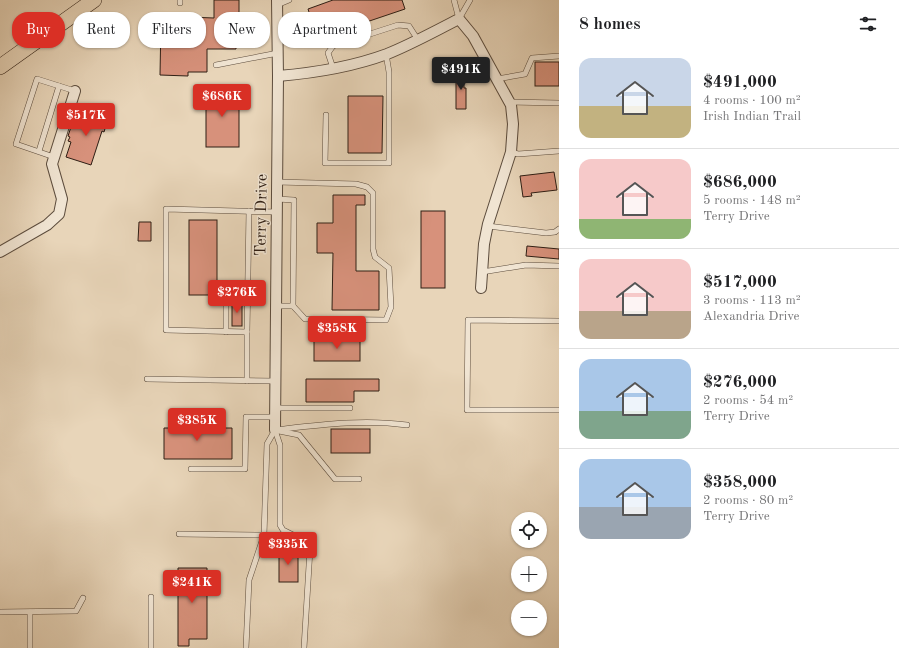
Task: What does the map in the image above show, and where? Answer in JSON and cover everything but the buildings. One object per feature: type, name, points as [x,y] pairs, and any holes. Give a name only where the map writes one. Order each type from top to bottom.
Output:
[{"type":"main road","points":[[0,67],[94,0]]},
{"type":"street","name":"Terry Drive","points":[[275,430],[278,76],[277,3]]},
{"type":"street","points":[[278,76],[309,73],[386,54],[418,40],[459,19],[473,36],[511,105],[513,124],[511,152],[488,226],[484,244],[481,288]]},
{"type":"street","points":[[0,252],[47,225],[59,214],[62,199],[52,164],[75,91]]},
{"type":"lane","points":[[277,3],[289,0]]},
{"type":"lane","points":[[454,0],[459,19]]},
{"type":"lane","points":[[459,19],[470,0]]},
{"type":"lane","points":[[333,68],[328,53],[333,46],[398,25],[409,26],[418,40]]},
{"type":"lane","points":[[216,65],[278,52]]},
{"type":"lane","points":[[326,115],[325,163],[389,163],[390,72],[386,54]]},
{"type":"lane","points":[[497,79],[525,74],[532,58],[559,56]]},
{"type":"lane","points":[[54,157],[16,144],[37,79],[75,91]]},
{"type":"lane","points":[[39,151],[59,86]]},
{"type":"lane","points":[[509,102],[559,103]]},
{"type":"lane","points":[[511,152],[518,154],[559,151]]},
{"type":"lane","points":[[277,182],[356,184],[367,187],[373,193],[373,249],[376,257],[389,268],[391,307],[386,320],[305,319],[293,306],[294,200],[277,199]]},
{"type":"lane","points":[[247,332],[166,330],[166,209],[277,212]]},
{"type":"lane","points":[[247,381],[247,332],[245,308],[247,299],[248,211]]},
{"type":"lane","points":[[488,226],[546,233],[555,232],[559,229]]},
{"type":"lane","points":[[482,272],[526,265],[559,266]]},
{"type":"lane","points":[[226,332],[229,308],[226,298],[247,299]]},
{"type":"lane","points":[[276,306],[293,306]]},
{"type":"lane","points":[[559,321],[468,320],[467,402],[467,410],[559,410]]},
{"type":"lane","points":[[147,379],[275,381]]},
{"type":"lane","points":[[190,469],[245,469],[246,417],[275,413],[350,408]]},
{"type":"lane","points":[[275,430],[332,423],[361,422],[407,425]]},
{"type":"lane","points":[[275,430],[299,435],[335,479],[359,479]]},
{"type":"lane","points":[[246,648],[248,580],[264,535],[267,444],[275,430]]},
{"type":"lane","points":[[275,430],[280,445],[280,525],[283,530],[309,543],[310,549],[304,648]]},
{"type":"lane","points":[[179,534],[264,535]]},
{"type":"lane","points":[[151,597],[151,648]]},
{"type":"lane","points":[[0,612],[76,612],[83,598]]},
{"type":"lane","points":[[30,612],[30,648]]}]
